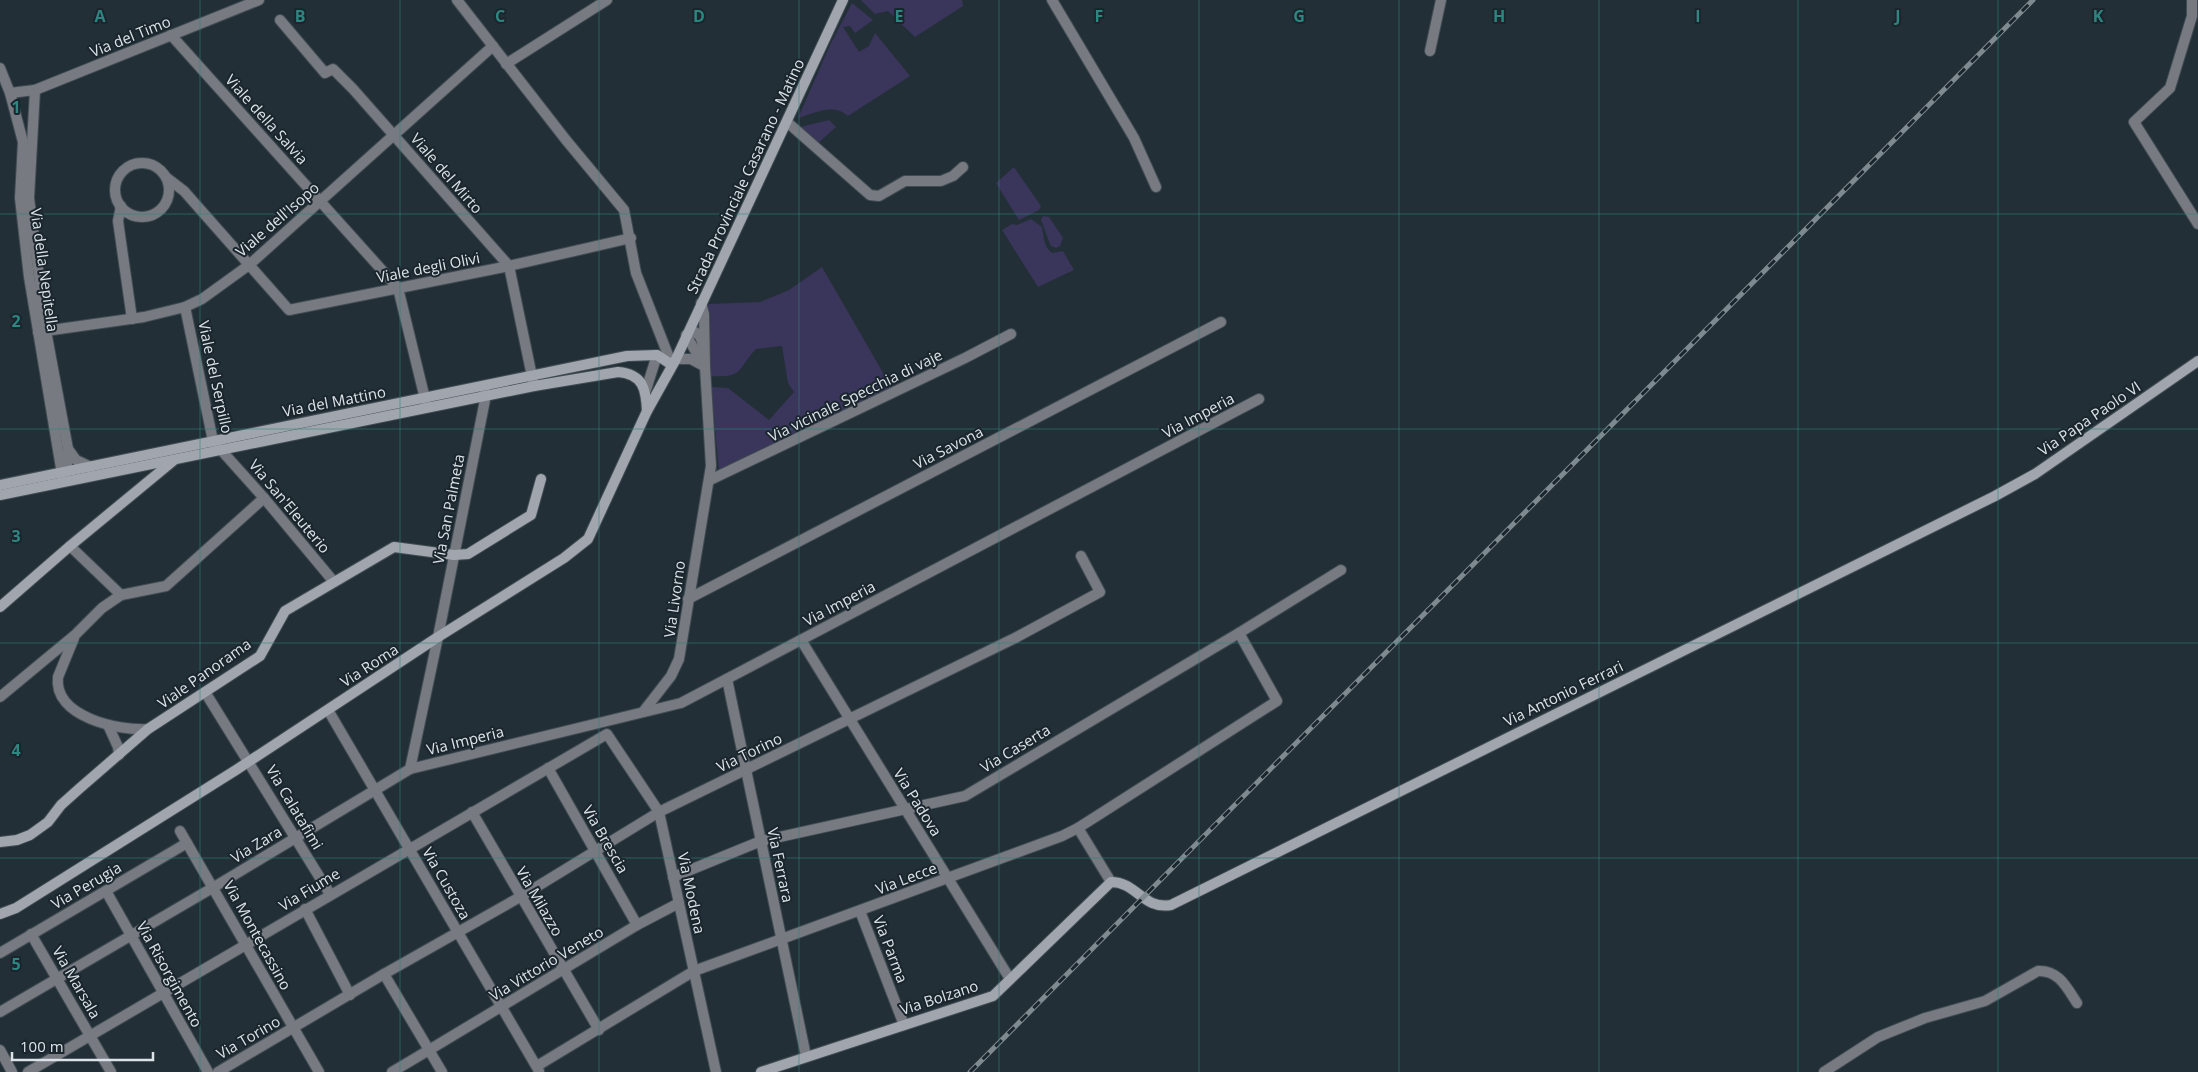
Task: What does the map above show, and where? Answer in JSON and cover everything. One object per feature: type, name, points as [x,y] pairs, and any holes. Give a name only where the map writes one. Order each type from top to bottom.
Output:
[{"type":"street","name":"Via del Timo","points":[[10,93],[35,90],[259,0]]},
{"type":"street","points":[[457,0],[624,210],[631,238],[636,273],[674,362]]},
{"type":"street","points":[[506,64],[607,0]]},
{"type":"street","name":"Strada Provinciale Casarano - Matino","points":[[674,362],[844,0]]},
{"type":"street","points":[[1052,0],[1134,138],[1156,187]]},
{"type":"street","points":[[1430,52],[1441,0]]},
{"type":"street","points":[[2192,0],[2192,16],[2170,88],[2134,122],[2198,224]]},
{"type":"street","name":"Viale del Mirto","points":[[280,20],[325,73],[332,69],[353,89],[509,266],[533,381]]},
{"type":"street","name":"Viale della Salvia","points":[[172,35],[398,288],[426,403]]},
{"type":"street","name":"Viale dell'Isopo","points":[[42,331],[132,318],[185,307],[202,299],[249,266],[493,46]]},
{"type":"street","name":"Via della Nepitella","points":[[0,68],[10,93],[23,142],[20,198],[29,277],[42,331],[63,451],[63,477]]},
{"type":"street","points":[[0,88],[10,93]]},
{"type":"street","name":"Via della Nepitella","points":[[35,90],[29,198],[42,331]]},
{"type":"street","points":[[787,122],[870,195],[879,196],[906,181],[941,181],[953,176],[963,167]]},
{"type":"street","points":[[167,178],[169,196],[166,204],[152,215],[135,216],[121,206],[116,198],[117,180],[128,166],[137,163],[155,165],[184,192],[249,266]]},
{"type":"street","points":[[121,206],[118,221],[132,318]]},
{"type":"street","name":"Viale degli Olivi","points":[[249,266],[289,310],[509,266],[631,238]]},
{"type":"street","name":"Via Livorno","points":[[643,712],[671,676],[679,659],[685,629],[688,598],[710,480],[711,442],[702,304]]},
{"type":"street","name":"Viale del Serpillo","points":[[185,307],[213,441],[222,450]]},
{"type":"street","name":"Via Savona","points":[[688,598],[1221,322]]},
{"type":"street","points":[[704,345],[700,336],[695,332],[686,335],[705,367]]},
{"type":"street","name":"Via vicinale Specchia di vaje","points":[[710,480],[956,363],[1011,334]]},
{"type":"street","points":[[645,393],[656,355],[674,362],[691,359],[705,367]]},
{"type":"street","name":"Via del Mattino","points":[[0,485],[46,476],[63,477],[175,455],[213,441],[301,428],[485,391],[533,381],[627,356],[656,355]]},
{"type":"street","name":"Via Papa Paolo VI","points":[[1995,496],[2035,474],[2198,361]]},
{"type":"street","name":"Via Roma","points":[[0,914],[16,908],[249,761],[438,637],[564,558],[588,539],[647,411],[674,362]]},
{"type":"street","name":"Via del Mattino","points":[[533,381],[618,372],[631,374],[644,385],[647,411]]},
{"type":"street","name":"Via San Palmeta","points":[[438,637],[485,391]]},
{"type":"street","name":"Via Imperia","points":[[410,769],[682,703],[1259,399]]},
{"type":"street","name":"Via del Mattino","points":[[0,495],[91,467],[222,450],[301,428]]},
{"type":"street","name":"Via San'Eleuterio","points":[[222,450],[334,582]]},
{"type":"street","points":[[46,476],[63,451],[91,467]]},
{"type":"street","points":[[0,607],[175,455]]},
{"type":"street","name":"Viale Panorama","points":[[0,842],[17,840],[36,831],[48,822],[61,805],[148,729],[260,656],[285,611],[394,547],[454,555],[468,554],[530,515],[541,479]]},
{"type":"street","name":"Via Antonio Ferrari","points":[[1111,882],[1119,882],[1129,886],[1156,906],[1171,905],[1995,496]]},
{"type":"street","points":[[0,697],[76,634],[102,608],[120,595],[166,586],[264,498]]},
{"type":"street","points":[[70,546],[120,595]]},
{"type":"street","name":"Via Torino","points":[[218,1072],[520,896],[659,812],[1015,638],[1100,592],[1081,556]]},
{"type":"street","name":"Via Caserta","points":[[673,877],[761,841],[965,796],[1239,634],[1341,570]]},
{"type":"street","points":[[76,634],[58,677],[58,689],[78,713],[86,718],[108,726],[134,730],[148,729]]},
{"type":"street","name":"Via Lecce","points":[[538,1069],[694,972],[860,912],[1078,828],[1277,701],[1239,634]]},
{"type":"street","points":[[410,769],[438,637]]},
{"type":"street","name":"Via Padova","points":[[801,640],[1010,979]]},
{"type":"street","name":"Via Ferrara","points":[[727,679],[806,1056]]},
{"type":"street","name":"Via Calatafimi","points":[[205,692],[330,894]]},
{"type":"street","name":"Via Custoza","points":[[328,710],[538,1069]]},
{"type":"street","points":[[108,726],[118,747],[119,755]]},
{"type":"street","name":"Via Fiume","points":[[28,1072],[607,734]]},
{"type":"street","name":"Via Modena","points":[[607,734],[659,812],[716,1072]]},
{"type":"street","name":"Via Brescia","points":[[548,768],[637,925]]},
{"type":"street","name":"Via Zara","points":[[0,1012],[214,887],[410,769]]},
{"type":"street","name":"Via Milazzo","points":[[472,812],[599,1030]]},
{"type":"street","points":[[1078,828],[1111,882]]},
{"type":"street","name":"Via Montecassino","points":[[180,831],[320,1072]]},
{"type":"street","name":"Via Perugia","points":[[0,953],[187,843]]},
{"type":"street","name":"Via Bolzano","points":[[761,1072],[994,996],[1111,882]]},
{"type":"street","name":"Via Risorgimento","points":[[106,891],[208,1072]]},
{"type":"street","name":"Via Vittorio Veneto","points":[[392,1072],[562,969],[679,903]]},
{"type":"street","points":[[305,909],[350,995]]},
{"type":"street","name":"Via Parma","points":[[860,912],[904,1024]]},
{"type":"street","name":"Via Marsala","points":[[31,934],[111,1072]]},
{"type":"street","points":[[1824,1072],[1878,1038],[1925,1018],[1985,1001],[2038,971],[2048,970],[2061,980],[2078,1003]]},
{"type":"street","points":[[384,974],[442,1072]]},
{"type":"street","points":[[0,1050],[12,1072]]},
{"type":"shaded area","points":[[861,0],[962,0],[963,6],[915,37],[888,11],[875,14]]},
{"type":"shaded area","points":[[852,3],[873,20],[855,33],[850,26],[843,27],[859,52],[869,46],[875,33],[910,76],[848,116],[836,110],[824,110],[798,118],[830,45]]},
{"type":"shaded area","points":[[829,120],[836,127],[817,144],[800,127]]},
{"type":"shaded area","points":[[1014,167],[1041,206],[1039,210],[1019,220],[996,183]]},
{"type":"shaded area","points":[[1043,216],[1049,217],[1063,238],[1060,246],[1056,248],[1051,246],[1048,240],[1041,220]]},
{"type":"shaded area","points":[[1031,219],[1042,227],[1044,241],[1049,250],[1052,253],[1063,251],[1074,270],[1038,287],[1002,230],[1012,224],[1017,225]]},
{"type":"shaded area","points":[[822,267],[893,390],[722,472],[719,470],[711,387],[728,388],[769,420],[794,392],[788,383],[782,346],[756,349],[734,374],[729,376],[709,376],[708,304],[760,302],[789,290]]},
{"type":"railway","points":[[970,1072],[2033,0]]}]
